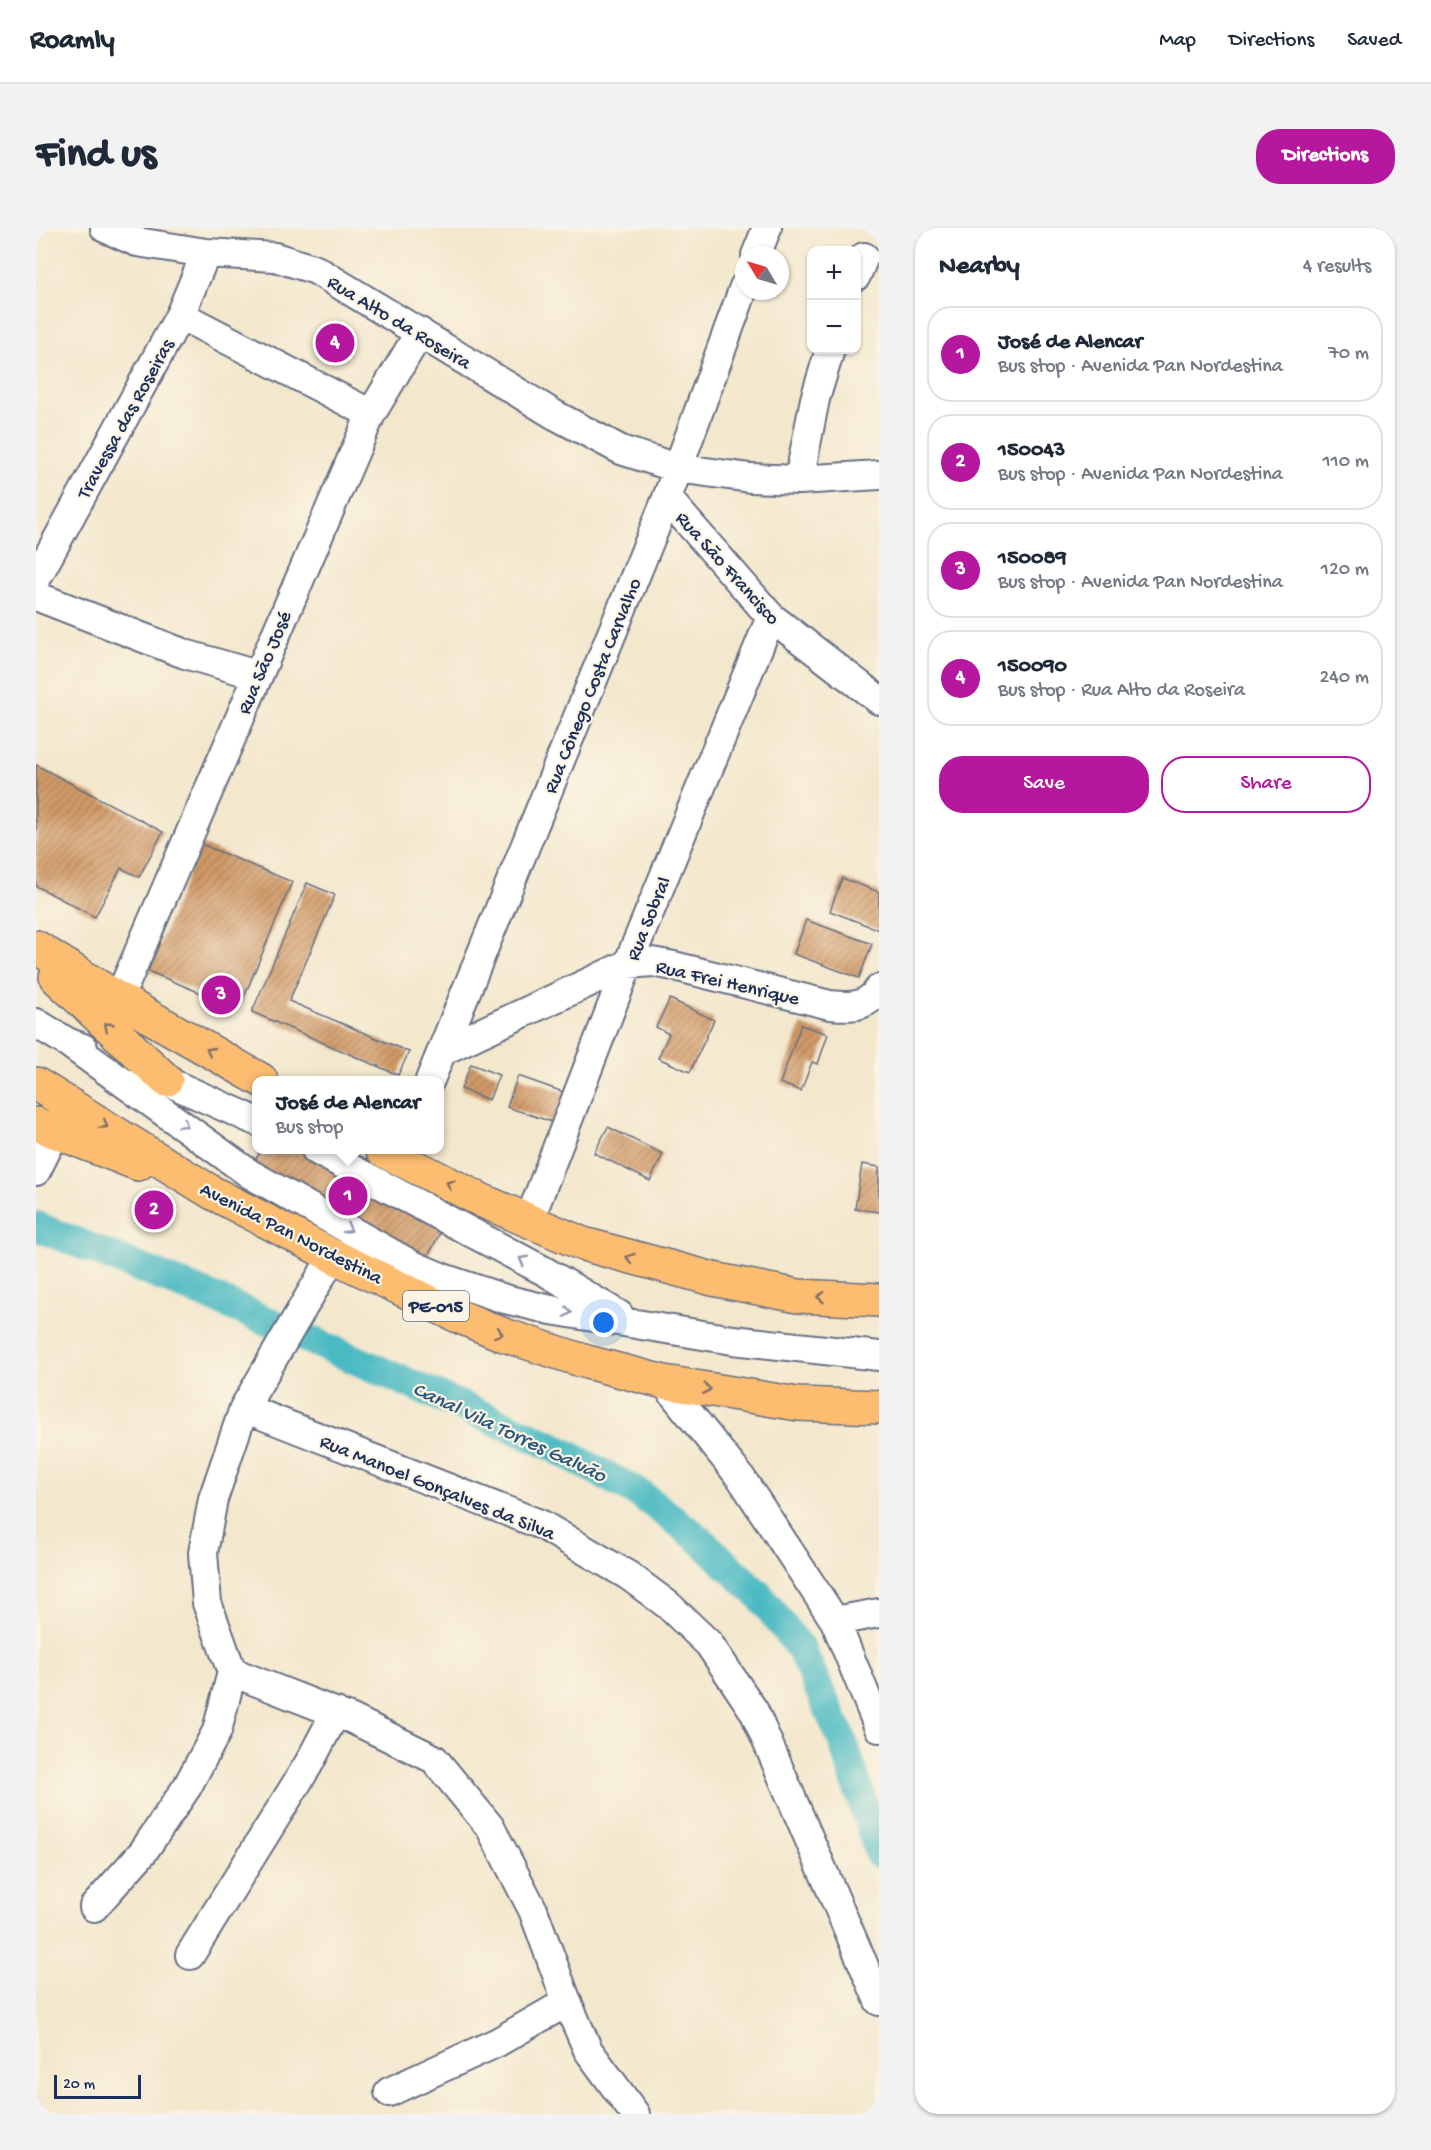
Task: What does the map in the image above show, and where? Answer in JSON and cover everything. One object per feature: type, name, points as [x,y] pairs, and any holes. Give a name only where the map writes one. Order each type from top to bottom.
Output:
[{"type":"highway","points":[[36,947],[116,997],[254,1076]]},
{"type":"highway","points":[[36,956],[166,1080]]},
{"type":"highway","points":[[36,1084],[54,1120]]},
{"type":"highway","name":"Avenida Pan Nordestina","points":[[54,1120],[211,1192],[333,1256],[458,1316],[504,1335],[587,1362],[664,1383],[798,1404],[879,1407]]},
{"type":"highway","points":[[396,1154],[528,1221],[584,1244],[713,1279],[798,1296],[879,1300]]},
{"type":"street","name":"Rua Alto da Roseira","points":[[105,228],[137,242],[206,254],[275,256],[316,270],[555,415],[611,445],[677,468],[750,478],[799,480],[879,475]]},
{"type":"street","points":[[760,246],[767,228]]},
{"type":"street","name":"Travessa das Roseiras","points":[[36,579],[180,315],[206,254]]},
{"type":"street","name":"Rua Cônego Costa Carvalho","points":[[432,1076],[667,498],[739,300]]},
{"type":"street","points":[[180,315],[371,414]]},
{"type":"street","name":"Rua São José","points":[[116,997],[126,982],[371,414],[420,332]]},
{"type":"street","points":[[799,480],[814,399],[829,354]]},
{"type":"street","name":"Rua São Francisco","points":[[667,498],[771,617],[879,700]]},
{"type":"street","points":[[36,596],[185,654],[257,675]]},
{"type":"street","name":"Rua Sobral","points":[[528,1221],[628,964],[771,617]]},
{"type":"street","name":"Rua Frei Henrique","points":[[444,1050],[628,964],[652,962],[674,966],[830,1005],[855,1007],[872,999],[879,989]]},
{"type":"street","points":[[36,1023],[67,1042],[250,1174],[412,1265],[505,1299],[551,1310],[733,1340],[879,1356]]},
{"type":"street","points":[[67,1042],[166,1080],[252,1119]]},
{"type":"street","points":[[36,1171],[54,1120]]},
{"type":"street","points":[[325,1154],[546,1272],[628,1321]]},
{"type":"street","points":[[94,1907],[143,1852],[187,1787],[217,1731],[232,1672],[207,1603],[203,1553],[213,1499],[244,1408],[333,1256]]},
{"type":"street","points":[[664,1383],[741,1478],[835,1622],[879,1728]]},
{"type":"street","name":"Rua Manoel Gonçalves da Silva","points":[[244,1408],[542,1525],[629,1576],[668,1605],[709,1644],[754,1711],[879,2001]]},
{"type":"street","points":[[835,1622],[879,1613]]},
{"type":"street","points":[[232,1672],[336,1712],[434,1759],[490,1827],[533,1910],[567,2002],[588,2050],[635,2114]]},
{"type":"street","points":[[190,1955],[308,1765],[336,1712]]},
{"type":"street","points":[[389,2092],[488,2047],[567,2002]]},
{"type":"building","points":[[36,765],[163,832],[139,877],[121,868],[95,917],[36,886]]},
{"type":"building","points":[[201,844],[292,882],[239,1009],[148,971]]},
{"type":"building","points":[[842,878],[879,892],[879,930],[830,911]]},
{"type":"building","points":[[307,883],[335,895],[289,1001],[409,1052],[398,1075],[252,1012]]},
{"type":"building","points":[[806,920],[872,944],[859,978],[794,954]]},
{"type":"building","points":[[670,999],[714,1020],[690,1072],[658,1058],[669,1034],[656,1027]]},
{"type":"building","points":[[801,1025],[828,1034],[818,1064],[812,1062],[801,1091],[780,1083]]},
{"type":"building","points":[[471,1064],[499,1075],[489,1100],[461,1089]]},
{"type":"building","points":[[518,1076],[569,1094],[558,1124],[507,1107]]},
{"type":"building","points":[[608,1127],[663,1154],[650,1181],[594,1153]]},
{"type":"building","points":[[259,1154],[305,1154],[443,1227],[427,1258],[253,1165]]},
{"type":"building","points":[[862,1164],[879,1167],[879,1212],[855,1209]]},
{"type":"waterway","name":"Canal Vila Torres Galvão","points":[[36,1226],[219,1300],[550,1445],[640,1494],[698,1538],[760,1596],[801,1650],[842,1739],[879,1854]]},
{"type":"place","name":"150090","points":[[335,343]]},
{"type":"place","name":"150089","points":[[221,995]]},
{"type":"place","name":"José de Alencar","points":[[348,1196]]},
{"type":"place","name":"150043","points":[[154,1210]]}]
